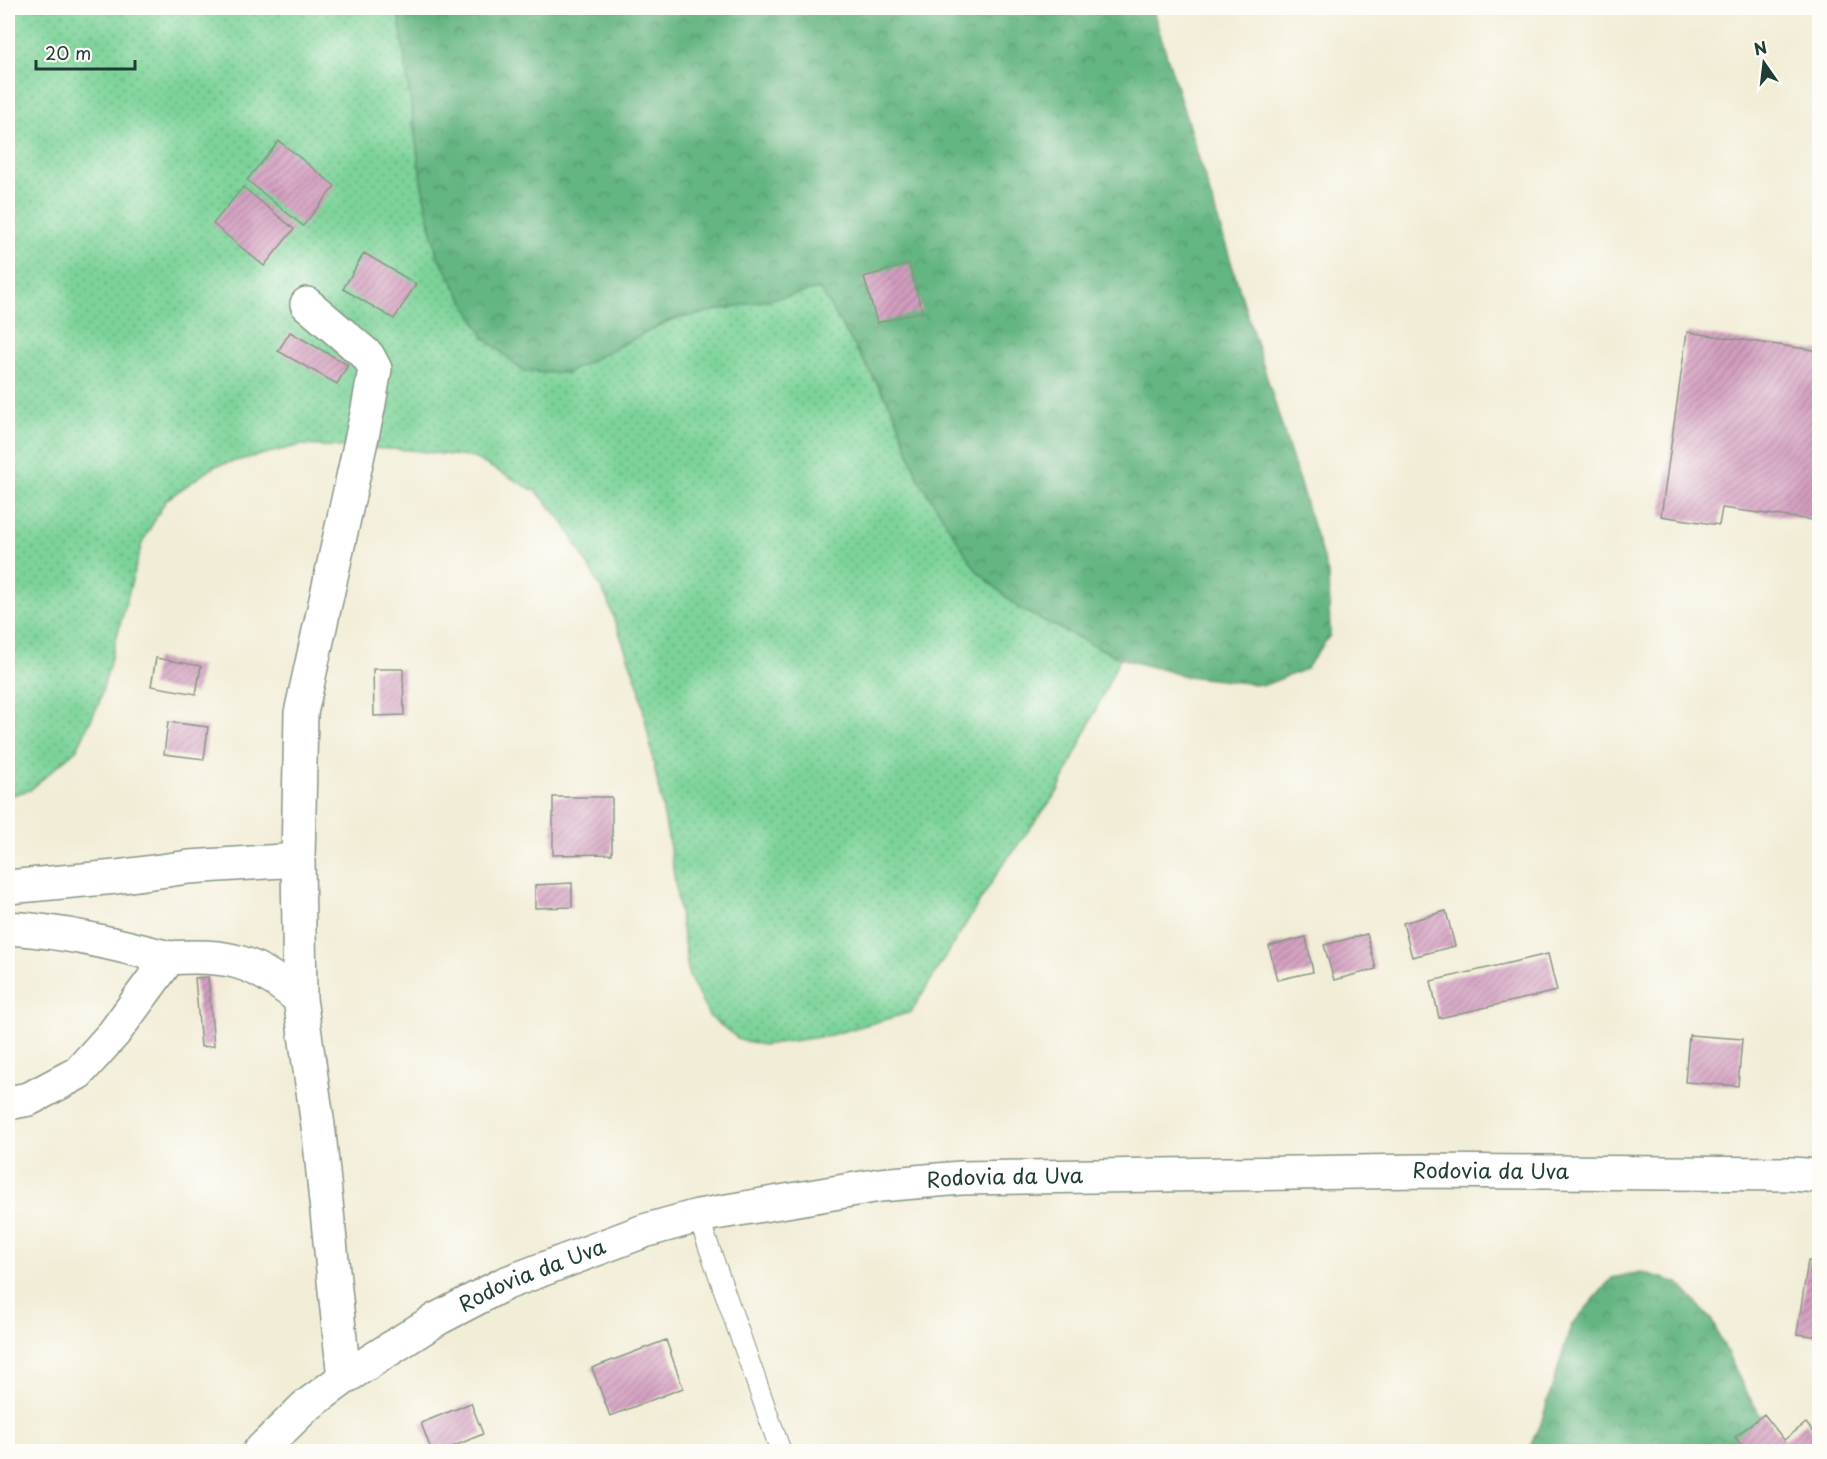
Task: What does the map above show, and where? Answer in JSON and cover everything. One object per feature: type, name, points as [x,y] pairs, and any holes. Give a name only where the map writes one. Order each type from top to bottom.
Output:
[{"type":"street","points":[[307,304],[368,356],[375,369],[369,409],[301,713],[298,860],[300,999],[319,1133],[344,1378]]},
{"type":"street","points":[[8,887],[117,877],[189,867],[298,860]]},
{"type":"street","points":[[8,928],[29,929],[118,945],[169,958],[195,956],[222,958],[251,965],[282,984],[300,999]]},
{"type":"street","points":[[8,1103],[29,1099],[78,1073],[114,1033],[169,958]]},
{"type":"street","name":"Rodovia da Uva","points":[[259,1452],[305,1407],[344,1378],[437,1319],[504,1284],[644,1231],[698,1216],[880,1185],[961,1178],[1419,1171],[1820,1176]]},
{"type":"lane","points":[[698,1216],[781,1452]]},
{"type":"green space","points":[[8,8],[398,8],[422,186],[437,255],[484,337],[524,372],[566,373],[670,320],[820,289],[894,411],[918,478],[1020,609],[1120,658],[1058,791],[1001,867],[911,1012],[827,1036],[763,1045],[740,1040],[709,1016],[689,976],[669,842],[639,687],[607,599],[564,523],[537,492],[474,458],[411,450],[301,445],[215,466],[166,500],[142,543],[99,703],[77,749],[30,790],[8,796]]},
{"type":"green space","points":[[398,8],[1156,8],[1153,11],[1328,574],[1330,635],[1306,669],[1265,685],[1185,676],[1120,658],[1020,609],[976,570],[918,478],[894,411],[820,289],[670,320],[567,373],[524,372],[484,337],[437,255],[422,186]]},
{"type":"green space","points":[[1641,1272],[1678,1283],[1711,1319],[1746,1392],[1773,1436],[1792,1452],[1527,1452],[1542,1420],[1571,1326],[1612,1278]]},
{"type":"building","points":[[279,141],[335,186],[303,226],[247,180]]},
{"type":"building","points":[[243,187],[294,229],[264,266],[213,224]]},
{"type":"building","points":[[364,253],[416,284],[394,319],[343,289]]},
{"type":"building","points":[[909,264],[922,311],[877,323],[864,277]]},
{"type":"building","points":[[290,332],[348,365],[337,384],[278,351]]},
{"type":"building","points":[[1687,332],[1820,351],[1820,521],[1722,508],[1719,525],[1661,516]]},
{"type":"building","points":[[156,658],[201,666],[196,694],[151,686]]},
{"type":"building","points":[[373,669],[403,669],[404,715],[374,716]]},
{"type":"building","points":[[168,722],[208,727],[204,759],[164,754]]},
{"type":"building","points":[[553,797],[612,797],[612,854],[553,855]]},
{"type":"building","points":[[572,883],[572,907],[535,908],[535,885]]},
{"type":"building","points":[[1446,911],[1455,946],[1412,957],[1403,923]]},
{"type":"building","points":[[1367,934],[1376,969],[1334,980],[1324,945]]},
{"type":"building","points":[[1306,937],[1313,972],[1277,980],[1269,946]]},
{"type":"building","points":[[1548,954],[1557,991],[1439,1018],[1431,981]]},
{"type":"building","points":[[208,977],[214,1046],[201,1047],[195,978]]},
{"type":"building","points":[[1689,1035],[1742,1039],[1738,1086],[1685,1082]]},
{"type":"building","points":[[1808,1261],[1820,1263],[1820,1337],[1797,1334]]},
{"type":"building","points":[[666,1340],[683,1388],[610,1416],[592,1368]]},
{"type":"building","points":[[471,1403],[483,1434],[440,1452],[432,1452],[421,1423]]},
{"type":"building","points":[[1764,1414],[1784,1440],[1806,1423],[1820,1440],[1820,1452],[1747,1452],[1735,1437]]}]
